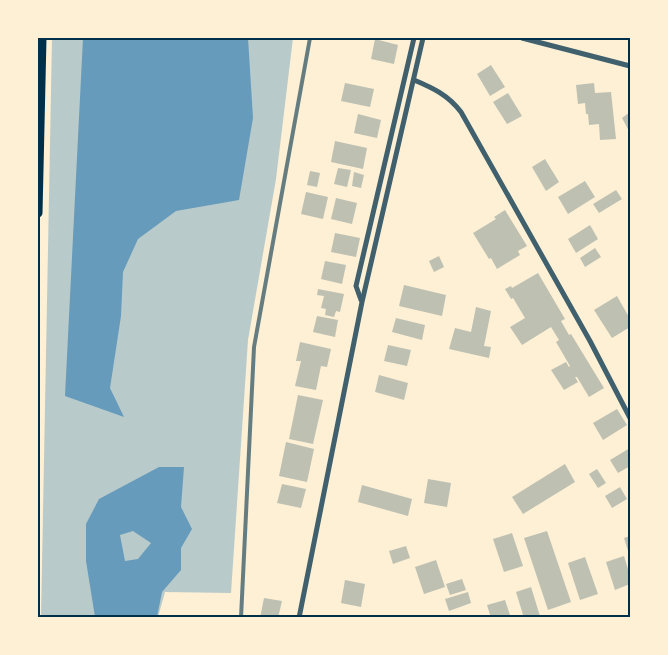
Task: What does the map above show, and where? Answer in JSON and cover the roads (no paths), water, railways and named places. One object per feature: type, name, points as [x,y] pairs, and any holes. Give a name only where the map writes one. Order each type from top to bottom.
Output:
[{"type":"main road","points":[[38,213],[42,38]]},
{"type":"street","points":[[362,302],[356,286],[414,38]]},
{"type":"street","points":[[299,618],[362,302],[423,38]]},
{"type":"street","points":[[522,38],[630,66]]},
{"type":"street","points":[[414,80],[446,96],[461,112],[590,341],[630,418]]},
{"type":"water","points":[[83,38],[248,38],[253,118],[239,200],[176,211],[138,239],[123,272],[121,316],[110,388],[124,417],[65,396]]},
{"type":"water","points":[[159,467],[184,467],[181,507],[192,529],[181,548],[181,570],[162,592],[157,617],[95,617],[86,561],[86,524],[99,499]],"holes":[[[133,531],[151,543],[138,559],[125,561],[120,535]]]},
{"type":"railway","points":[[241,618],[254,347],[310,38]]}]
